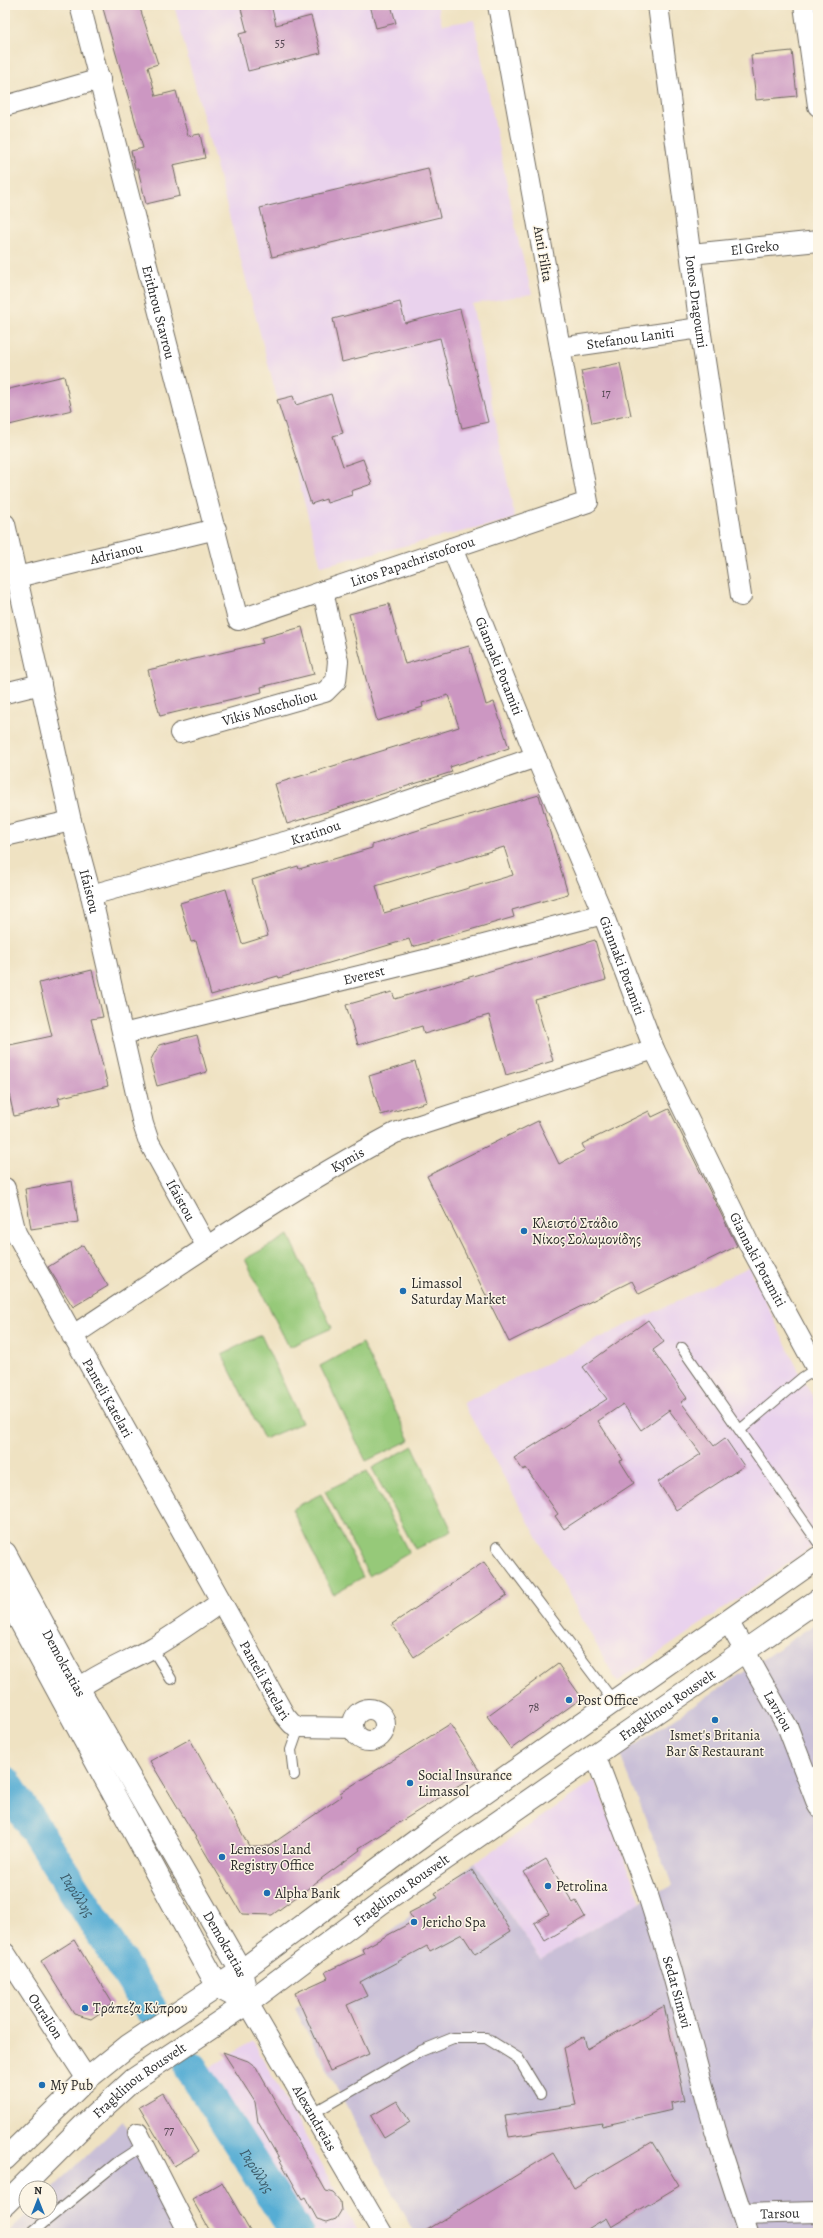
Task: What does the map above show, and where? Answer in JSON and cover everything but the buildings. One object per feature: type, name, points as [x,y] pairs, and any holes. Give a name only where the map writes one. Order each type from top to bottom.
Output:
[{"type":"main road","name":"Demokratias","points":[[5,1553],[79,1689],[241,1971],[248,2003]]},
{"type":"main road","name":"Fragklinou Rousvelt","points":[[5,2159],[87,2079],[128,2046],[241,1971],[432,1829],[818,1558]]},
{"type":"main road","name":"Demokratias","points":[[5,1593],[218,1987],[248,2003]]},
{"type":"main road","name":"Fragklinou Rousvelt","points":[[5,2204],[84,2125],[133,2080],[248,2003],[380,1904],[818,1600]]},
{"type":"street","name":"Erithrou Stavrou","points":[[80,5],[216,529],[238,620]]},
{"type":"street","name":"Anti Filita","points":[[498,5],[588,502]]},
{"type":"street","name":"Ionos Dragoumi","points":[[658,5],[700,328],[740,596]]},
{"type":"street","points":[[804,5],[818,106]]},
{"type":"street","points":[[5,106],[100,80]]},
{"type":"street","name":"El Greko","points":[[691,254],[818,241]]},
{"type":"street","name":"Stefanou Laniti","points":[[560,348],[700,328]]},
{"type":"street","name":"Litos Papachristoforou","points":[[238,620],[588,502]]},
{"type":"street","name":"Ifaistou","points":[[5,527],[71,822],[91,895],[149,1142],[207,1247]]},
{"type":"street","name":"Adrianou","points":[[17,577],[216,529]]},
{"type":"street","name":"Giannaki Potamiti","points":[[452,548],[536,757],[603,914],[654,1049],[749,1244],[817,1370]]},
{"type":"street","name":"Vikis Moscholiou","points":[[180,733],[325,692],[336,681],[338,661],[323,591]]},
{"type":"street","points":[[5,693],[41,684]]},
{"type":"street","name":"Kratinou","points":[[91,895],[298,838],[536,757]]},
{"type":"street","points":[[5,836],[71,822]]},
{"type":"street","name":"Everest","points":[[124,1034],[457,952],[603,914]]},
{"type":"street","name":"Kymis","points":[[72,1336],[207,1247],[354,1155],[395,1133],[654,1049]]},
{"type":"street","name":"Panteli Katelari","points":[[5,1188],[10,1235],[72,1336],[286,1716],[292,1724],[298,1727],[353,1728]]},
{"type":"street","points":[[67,1707],[71,1696],[79,1689],[152,1648],[221,1602]]},
{"type":"street","name":"Lavriou","points":[[728,1621],[788,1728],[818,1806]]},
{"type":"street","name":"Sedat Simavi","points":[[595,1755],[646,1889],[671,1968],[715,2131],[748,2233]]},
{"type":"street","name":"Ouralion","points":[[5,1953],[87,2079]]},
{"type":"street","name":"Alexandreias","points":[[248,2003],[382,2233]]},
{"type":"street","points":[[141,2139],[189,2233]]},
{"type":"street","name":"Tarsou","points":[[742,2214],[818,2212]]},
{"type":"lane","points":[[682,1348],[818,1542]]},
{"type":"lane","points":[[740,1430],[802,1378],[817,1370]]},
{"type":"lane","points":[[497,1547],[614,1702]]},
{"type":"lane","points":[[152,1648],[171,1679]]},
{"type":"lane","points":[[294,1775],[290,1750],[298,1727]]},
{"type":"lane","points":[[313,2113],[421,2051],[453,2038],[486,2038],[518,2058],[540,2094]]},
{"type":"lane","points":[[31,2233],[118,2162],[141,2139]]},
{"type":"shaded area","points":[[174,5],[437,5],[442,25],[474,20],[517,235],[532,294],[472,304],[515,519],[321,566]]},
{"type":"shaded area","points":[[749,1267],[802,1378],[818,1406],[818,1543],[617,1682],[463,1403]]},
{"type":"shaded area","points":[[818,1622],[818,2233],[414,2233],[295,2009],[475,1863],[540,1959],[672,1884],[620,1755]]},
{"type":"shaded area","points":[[595,1780],[641,1902],[540,1959],[475,1863]]},
{"type":"shaded area","points":[[253,2041],[359,2233],[303,2233],[201,2073]]},
{"type":"shaded area","points":[[123,2121],[175,2233],[7,2233],[21,2220],[58,2220],[58,2183]]},
{"type":"green space","points":[[289,1235],[332,1328],[289,1347],[245,1259]]},
{"type":"green space","points":[[261,1335],[302,1423],[264,1439],[222,1354]]},
{"type":"green space","points":[[362,1343],[410,1440],[366,1461],[320,1366]]},
{"type":"green space","points":[[413,1446],[452,1531],[415,1549],[372,1468]]},
{"type":"green space","points":[[367,1471],[409,1553],[369,1576],[325,1491]]},
{"type":"green space","points":[[321,1494],[363,1577],[333,1594],[292,1509]]},
{"type":"waterway","name":"Γαρύλλης","points":[[5,1782],[150,2008]]},
{"type":"waterway","name":"Γαρύλλης","points":[[191,2068],[297,2233]]},
{"type":"place","name":"Κλειστό Στάδιο Νίκος Σολωμονίδης","points":[[524,1231]]},
{"type":"place","name":"Limassol Saturday Market","points":[[403,1291]]},
{"type":"place","name":"Post Office","points":[[569,1700]]},
{"type":"place","name":"Ismet's Britania Bar & Restaurant","points":[[715,1720]]},
{"type":"place","name":"Social Insurance Limassol","points":[[410,1783]]},
{"type":"place","name":"Lemesos Land Registry Office","points":[[222,1857]]},
{"type":"place","name":"Petrolina","points":[[548,1886]]},
{"type":"place","name":"Alpha Bank","points":[[267,1893]]},
{"type":"place","name":"Jericho Spa","points":[[414,1922]]},
{"type":"place","name":"Τράπεζα Κύπρου","points":[[85,2008]]},
{"type":"place","name":"My Pub","points":[[42,2085]]}]
